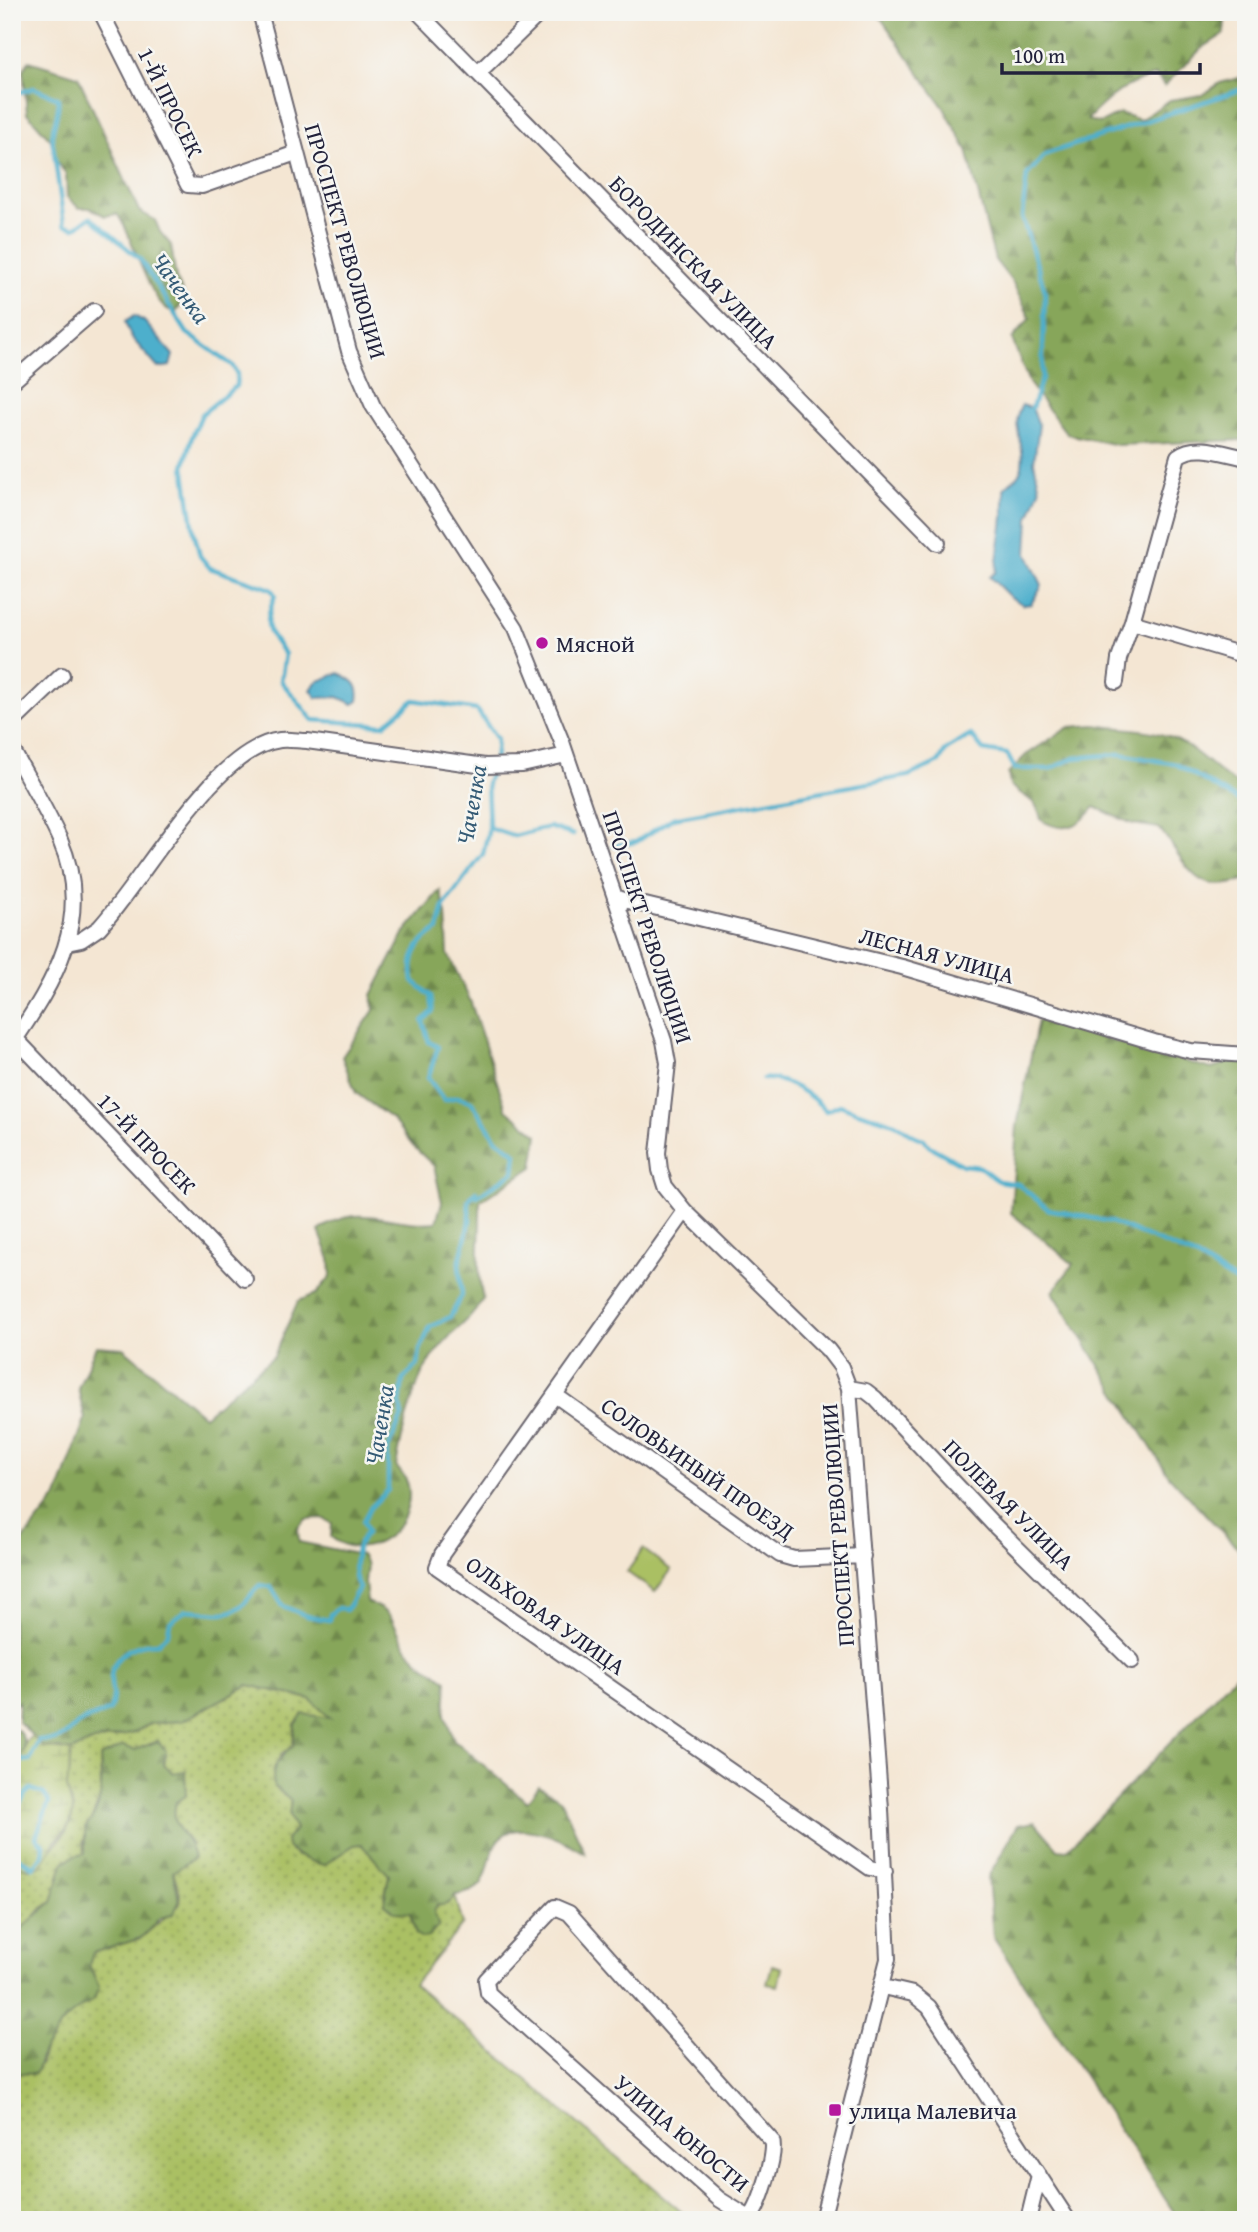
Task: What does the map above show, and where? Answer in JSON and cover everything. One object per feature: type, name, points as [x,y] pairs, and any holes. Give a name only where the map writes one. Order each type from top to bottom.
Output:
[{"type":"street","name":"1-Й ПРОСЕК","points":[[101,12],[188,184],[202,186],[296,153]]},
{"type":"street","name":"ПРОСПЕКТ РЕВОЛЮЦИИ","points":[[260,12],[349,351],[373,406],[516,628],[566,755],[616,898],[664,1041],[668,1063],[658,1153],[665,1186],[685,1211],[828,1350],[841,1367],[849,1388],[885,1871],[888,1959],[822,2220]]},
{"type":"street","name":"БОРОДИНСКАЯ УЛИЦА","points":[[418,12],[938,543]]},
{"type":"street","points":[[478,73],[541,12]]},
{"type":"street","points":[[12,382],[94,311]]},
{"type":"street","points":[[1116,682],[1119,659],[1132,622],[1178,456],[1186,450],[1196,449],[1246,458]]},
{"type":"street","points":[[1132,622],[1246,656]]},
{"type":"street","points":[[12,723],[62,675]]},
{"type":"street","points":[[67,943],[81,940],[99,928],[211,784],[246,754],[264,745],[280,740],[307,741],[485,766],[509,766],[566,755]]},
{"type":"street","points":[[12,749],[60,841],[69,866],[72,891],[67,943],[54,979],[14,1042]]},
{"type":"street","name":"ЛЕСНАЯ УЛИЦА","points":[[616,898],[902,967],[1153,1042],[1191,1051],[1246,1055]]},
{"type":"street","name":"17-Й ПРОСЕК","points":[[14,1042],[245,1279]]},
{"type":"street","name":"ОЛЬХОВАЯ УЛИЦА","points":[[685,1211],[442,1554],[437,1567],[870,1868],[885,1871]]},
{"type":"street","name":"ПОЛЕВАЯ УЛИЦА","points":[[849,1388],[866,1391],[875,1398],[987,1519],[1132,1661]]},
{"type":"street","name":"СОЛОВЬИНЫЙ ПРОЕЗД","points":[[555,1395],[787,1559],[863,1556]]},
{"type":"street","name":"УЛИЦА ЮНОСТИ","points":[[555,1907],[569,1913],[610,1961],[772,2141],[774,2152],[757,2207],[751,2216],[746,2216],[719,2199],[494,2000],[486,1986],[486,1980],[555,1907]]},
{"type":"street","points":[[883,1987],[913,1994],[929,2007],[1068,2220]]},
{"type":"street","points":[[1028,2220],[1039,2175]]},
{"type":"green space","points":[[1058,12],[1225,20],[1224,34],[1201,49],[1164,86],[1156,75],[1136,82],[1110,98],[1087,120],[1101,123],[1120,113],[1140,120],[1170,100],[1202,95],[1220,83],[1246,76],[1246,440],[1117,445],[1067,434],[1029,383],[1012,339],[1030,318],[1013,283],[995,260],[967,150],[944,108],[878,14]]},
{"type":"green space","points":[[29,61],[78,76],[139,211],[155,220],[160,232],[171,245],[176,278],[185,298],[176,312],[166,308],[150,286],[117,214],[105,216],[90,208],[79,208],[67,197],[66,174],[56,161],[51,140],[27,113],[23,70]]},
{"type":"green space","points":[[1095,725],[1152,732],[1173,739],[1246,788],[1246,879],[1214,885],[1203,881],[1193,874],[1159,828],[1133,824],[1095,807],[1077,824],[1071,826],[1057,827],[1041,820],[1034,803],[1010,785],[1008,774],[1026,755],[1069,727]]},
{"type":"green space","points":[[440,890],[446,914],[448,954],[470,1000],[506,1109],[538,1135],[533,1167],[480,1201],[479,1262],[483,1299],[472,1315],[436,1352],[415,1392],[405,1422],[396,1466],[407,1483],[409,1501],[397,1528],[373,1545],[359,1547],[345,1545],[331,1537],[332,1523],[322,1518],[306,1519],[298,1528],[299,1542],[361,1555],[367,1565],[367,1602],[390,1617],[402,1641],[416,1659],[447,1680],[445,1715],[454,1740],[527,1802],[539,1786],[561,1800],[585,1853],[563,1841],[536,1832],[510,1832],[500,1838],[493,1850],[480,1886],[455,1895],[446,1904],[437,1905],[434,1912],[439,1925],[429,1937],[422,1938],[416,1934],[410,1913],[395,1912],[384,1903],[389,1875],[361,1844],[354,1845],[324,1865],[299,1856],[287,1847],[286,1840],[295,1829],[289,1815],[291,1801],[274,1786],[273,1773],[280,1759],[293,1746],[295,1724],[303,1714],[330,1718],[310,1699],[248,1685],[182,1721],[152,1723],[131,1734],[94,1741],[71,1751],[43,1747],[18,1721],[19,1701],[12,1707],[12,1554],[57,1497],[85,1419],[78,1388],[96,1346],[123,1348],[204,1416],[274,1356],[298,1301],[316,1294],[331,1276],[330,1259],[319,1231],[348,1217],[361,1216],[419,1223],[436,1222],[442,1202],[434,1166],[413,1146],[392,1119],[356,1093],[342,1057],[374,1010],[372,995],[405,932]]},
{"type":"green space","points":[[1038,1020],[1212,1069],[1228,1062],[1246,1062],[1246,1557],[1169,1476],[1053,1292],[1073,1264],[1011,1213],[1017,1126]]},
{"type":"green space","points":[[643,1549],[671,1570],[655,1592],[627,1572]]},
{"type":"green space","points":[[1246,1664],[1246,2220],[1179,2220],[993,1937],[988,1877],[1018,1825],[1035,1822],[1058,1849],[1067,1850]]},
{"type":"green space","points":[[248,1685],[310,1699],[331,1718],[294,1731],[293,1746],[281,1754],[274,1786],[291,1801],[289,1816],[295,1829],[287,1840],[297,1856],[311,1858],[317,1863],[361,1843],[390,1875],[384,1897],[410,1913],[416,1934],[437,1904],[455,1895],[463,1924],[414,1984],[691,2220],[12,2220],[12,2073],[23,2072],[41,2064],[44,2051],[55,2030],[99,1987],[89,1965],[92,1953],[141,1938],[179,1905],[180,1893],[173,1871],[191,1844],[175,1826],[173,1813],[186,1771],[173,1773],[155,1759],[140,1753],[100,1757],[101,1795],[83,1842],[85,1854],[63,1863],[52,1902],[41,1909],[12,1944],[12,1872],[16,1865],[29,1868],[35,1864],[68,1828],[73,1812],[67,1788],[71,1751],[94,1741],[131,1734],[152,1723],[182,1721]]},
{"type":"green space","points":[[12,1730],[18,1730],[24,1747],[12,1774]]},
{"type":"green space","points":[[32,1736],[43,1747],[71,1751],[67,1787],[73,1811],[70,1824],[54,1843],[41,1866],[29,1868],[17,1865],[12,1872],[12,1774],[26,1742]]},
{"type":"green space","points":[[158,1741],[166,1751],[164,1765],[173,1773],[185,1771],[186,1796],[176,1802],[175,1819],[192,1849],[194,1858],[173,1872],[178,1894],[176,1909],[172,1915],[160,1918],[141,1938],[93,1953],[89,1965],[99,1987],[94,1999],[60,2026],[43,2051],[35,2074],[12,2073],[12,1944],[23,1927],[52,1902],[63,1863],[74,1856],[85,1854],[85,1828],[91,1821],[100,1795],[100,1757],[123,1746],[135,1750]]},
{"type":"green space","points":[[772,1965],[782,1968],[778,1986],[767,1984]]},
{"type":"water","points":[[134,316],[144,321],[173,355],[170,366],[158,368],[131,337],[125,322]]},
{"type":"water","points":[[1022,405],[1032,408],[1039,425],[1034,462],[1040,490],[1029,518],[1027,554],[1042,585],[1031,604],[1024,605],[1010,597],[990,577],[996,572],[1004,489],[1019,474],[1022,464],[1017,421]]},
{"type":"water","points":[[339,673],[352,680],[357,687],[358,701],[353,704],[338,697],[317,698],[311,690],[316,682]]},
{"type":"waterway","name":"Чаченка","points":[[12,88],[21,92],[34,88],[58,98],[52,137],[64,225],[75,228],[90,217],[140,259],[187,333],[232,365],[237,374],[236,386],[202,414],[184,466],[200,556],[210,568],[271,589],[275,595],[268,626],[273,639],[285,654],[281,681],[313,720],[384,725],[414,700],[477,710],[497,739],[495,762]]},
{"type":"waterway","points":[[1032,408],[1042,378],[1045,291],[1022,217],[1027,175],[1046,154],[1246,88]]},
{"type":"waterway","points":[[613,846],[636,842],[673,818],[908,776],[939,762],[946,750],[971,735],[983,750],[1007,754],[1015,769],[1050,769],[1074,758],[1120,754],[1176,764],[1246,805]]},
{"type":"waterway","name":"Чаченка","points":[[12,1751],[22,1761],[30,1760],[39,1740],[59,1739],[83,1721],[110,1710],[113,1696],[111,1677],[116,1661],[134,1647],[158,1643],[168,1633],[170,1622],[186,1610],[215,1613],[235,1610],[260,1585],[271,1587],[283,1606],[307,1616],[329,1620],[330,1614],[338,1608],[346,1610],[359,1588],[355,1575],[355,1559],[359,1544],[367,1532],[363,1521],[370,1508],[388,1490],[388,1449],[402,1416],[400,1403],[403,1379],[418,1365],[420,1350],[430,1327],[450,1317],[462,1295],[459,1264],[470,1220],[468,1201],[476,1191],[477,1196],[514,1172],[516,1153],[496,1139],[471,1101],[457,1097],[444,1100],[428,1078],[438,1047],[429,1042],[423,1021],[433,1011],[431,996],[413,981],[412,972],[416,951],[438,930],[444,906],[483,854],[489,828],[487,782],[492,770]]},
{"type":"waterway","points":[[490,828],[514,836],[549,827],[573,835]]},
{"type":"waterway","points":[[763,1079],[780,1081],[798,1088],[826,1111],[840,1105],[894,1123],[963,1165],[980,1167],[998,1181],[1018,1184],[1048,1209],[1111,1222],[1194,1256],[1246,1288]]},
{"type":"waterway","name":"Чаченка","points":[[12,1810],[31,1789],[44,1794],[49,1802],[36,1837],[44,1845],[43,1854],[34,1867],[18,1857],[12,1862]]},
{"type":"place","name":"Мясной","points":[[542,643]]},
{"type":"place","name":"улица Малевича","points":[[835,2110]]}]
